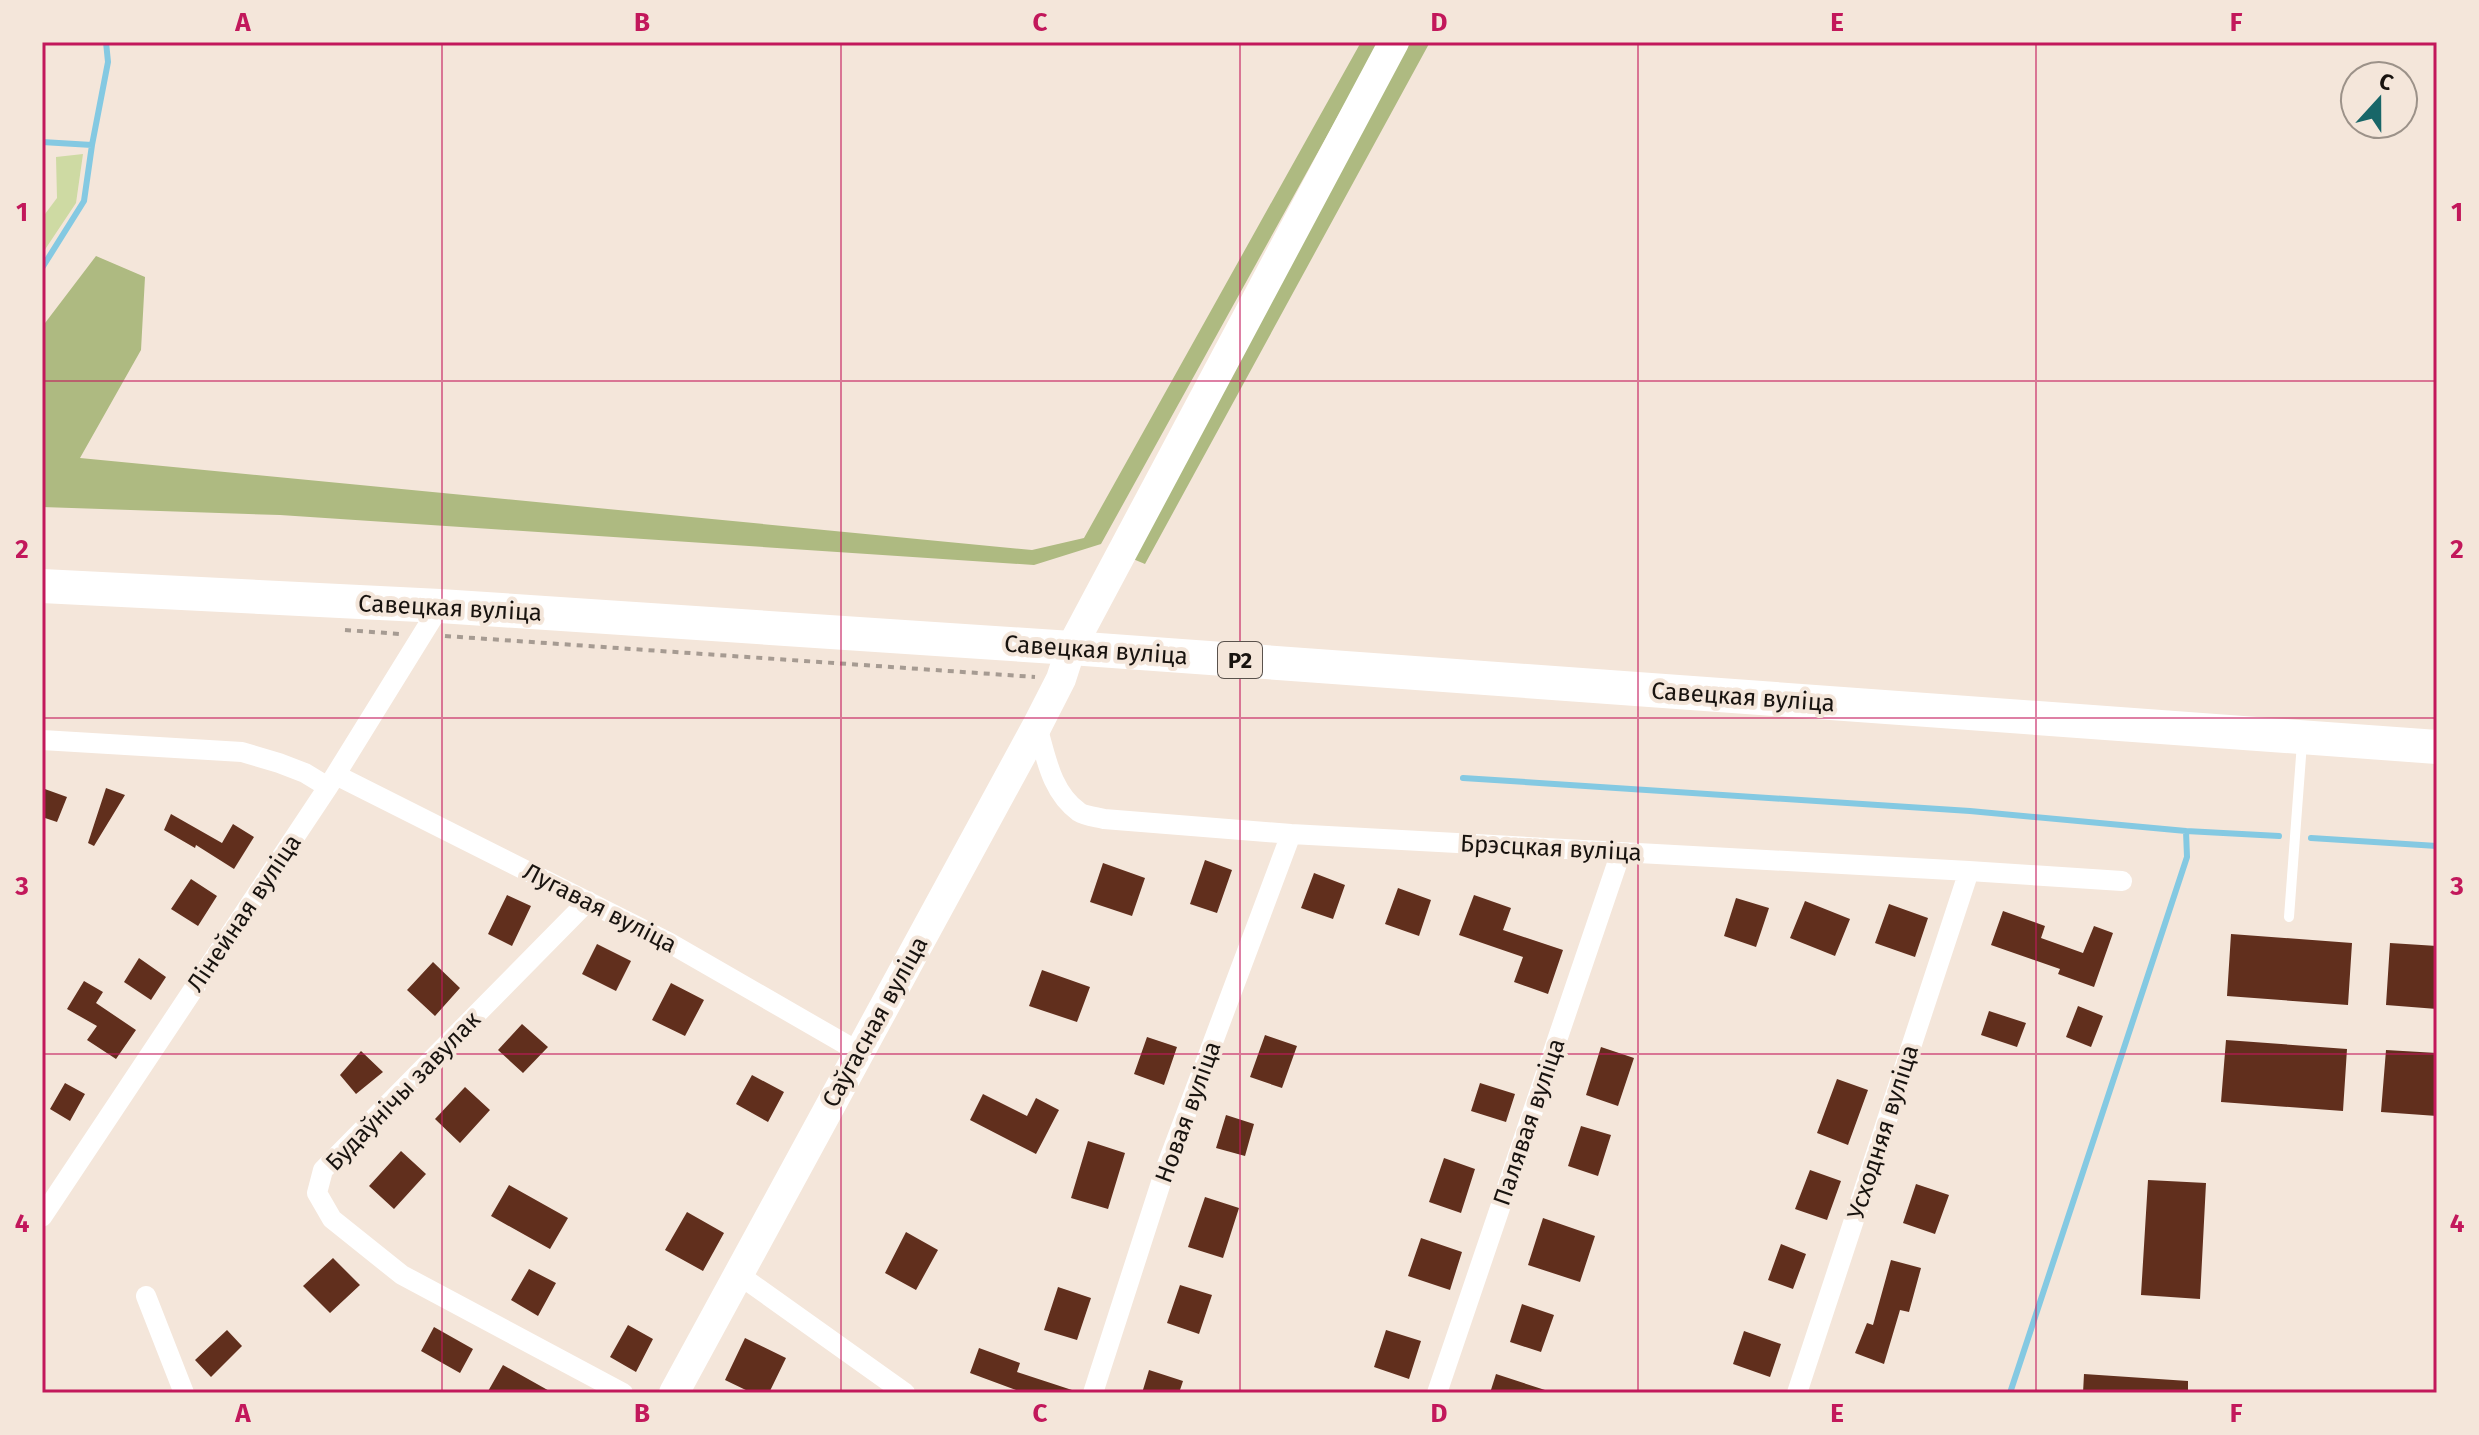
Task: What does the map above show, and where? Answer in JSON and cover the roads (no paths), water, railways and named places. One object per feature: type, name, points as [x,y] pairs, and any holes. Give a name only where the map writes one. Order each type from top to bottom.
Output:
[{"type":"main road","name":"Савецкая вуліца","points":[[42,586],[440,606],[1066,663],[2437,747]]},
{"type":"street","name":"Саўгасная вуліца","points":[[674,1393],[1037,726],[1066,663],[1394,42]]},
{"type":"street","name":"Лінейная вуліца","points":[[42,1217],[332,781],[440,606]]},
{"type":"street","name":"Брэсцкая вуліца","points":[[1037,726],[1051,779],[1081,813],[1104,819],[1291,834],[2122,881]]},
{"type":"street","name":"Лугавая вуліца","points":[[42,740],[242,752],[332,781],[588,901],[668,942],[859,1052]]},
{"type":"street","name":"Новая вуліца","points":[[1093,1393],[1165,1170],[1291,834]]},
{"type":"street","name":"Палявая вуліца","points":[[1437,1393],[1621,852]]},
{"type":"street","name":"Усходняя вуліца","points":[[1797,1393],[1969,871]]},
{"type":"street","name":"Будаўнічы завулак","points":[[588,901],[323,1170],[317,1193],[332,1219],[402,1275],[623,1393]]},
{"type":"street","points":[[738,1274],[905,1393]]},
{"type":"street","points":[[146,1296],[184,1393]]},
{"type":"lane","points":[[2289,917],[2303,737]]},
{"type":"waterway","points":[[42,268],[84,201],[108,62],[106,42]]},
{"type":"waterway","points":[[42,142],[92,145]]},
{"type":"waterway","points":[[1463,778],[1970,811],[2186,831],[2187,857],[2010,1393]]},
{"type":"waterway","points":[[2186,831],[2279,836]]},
{"type":"waterway","points":[[2311,838],[2437,846]]}]
